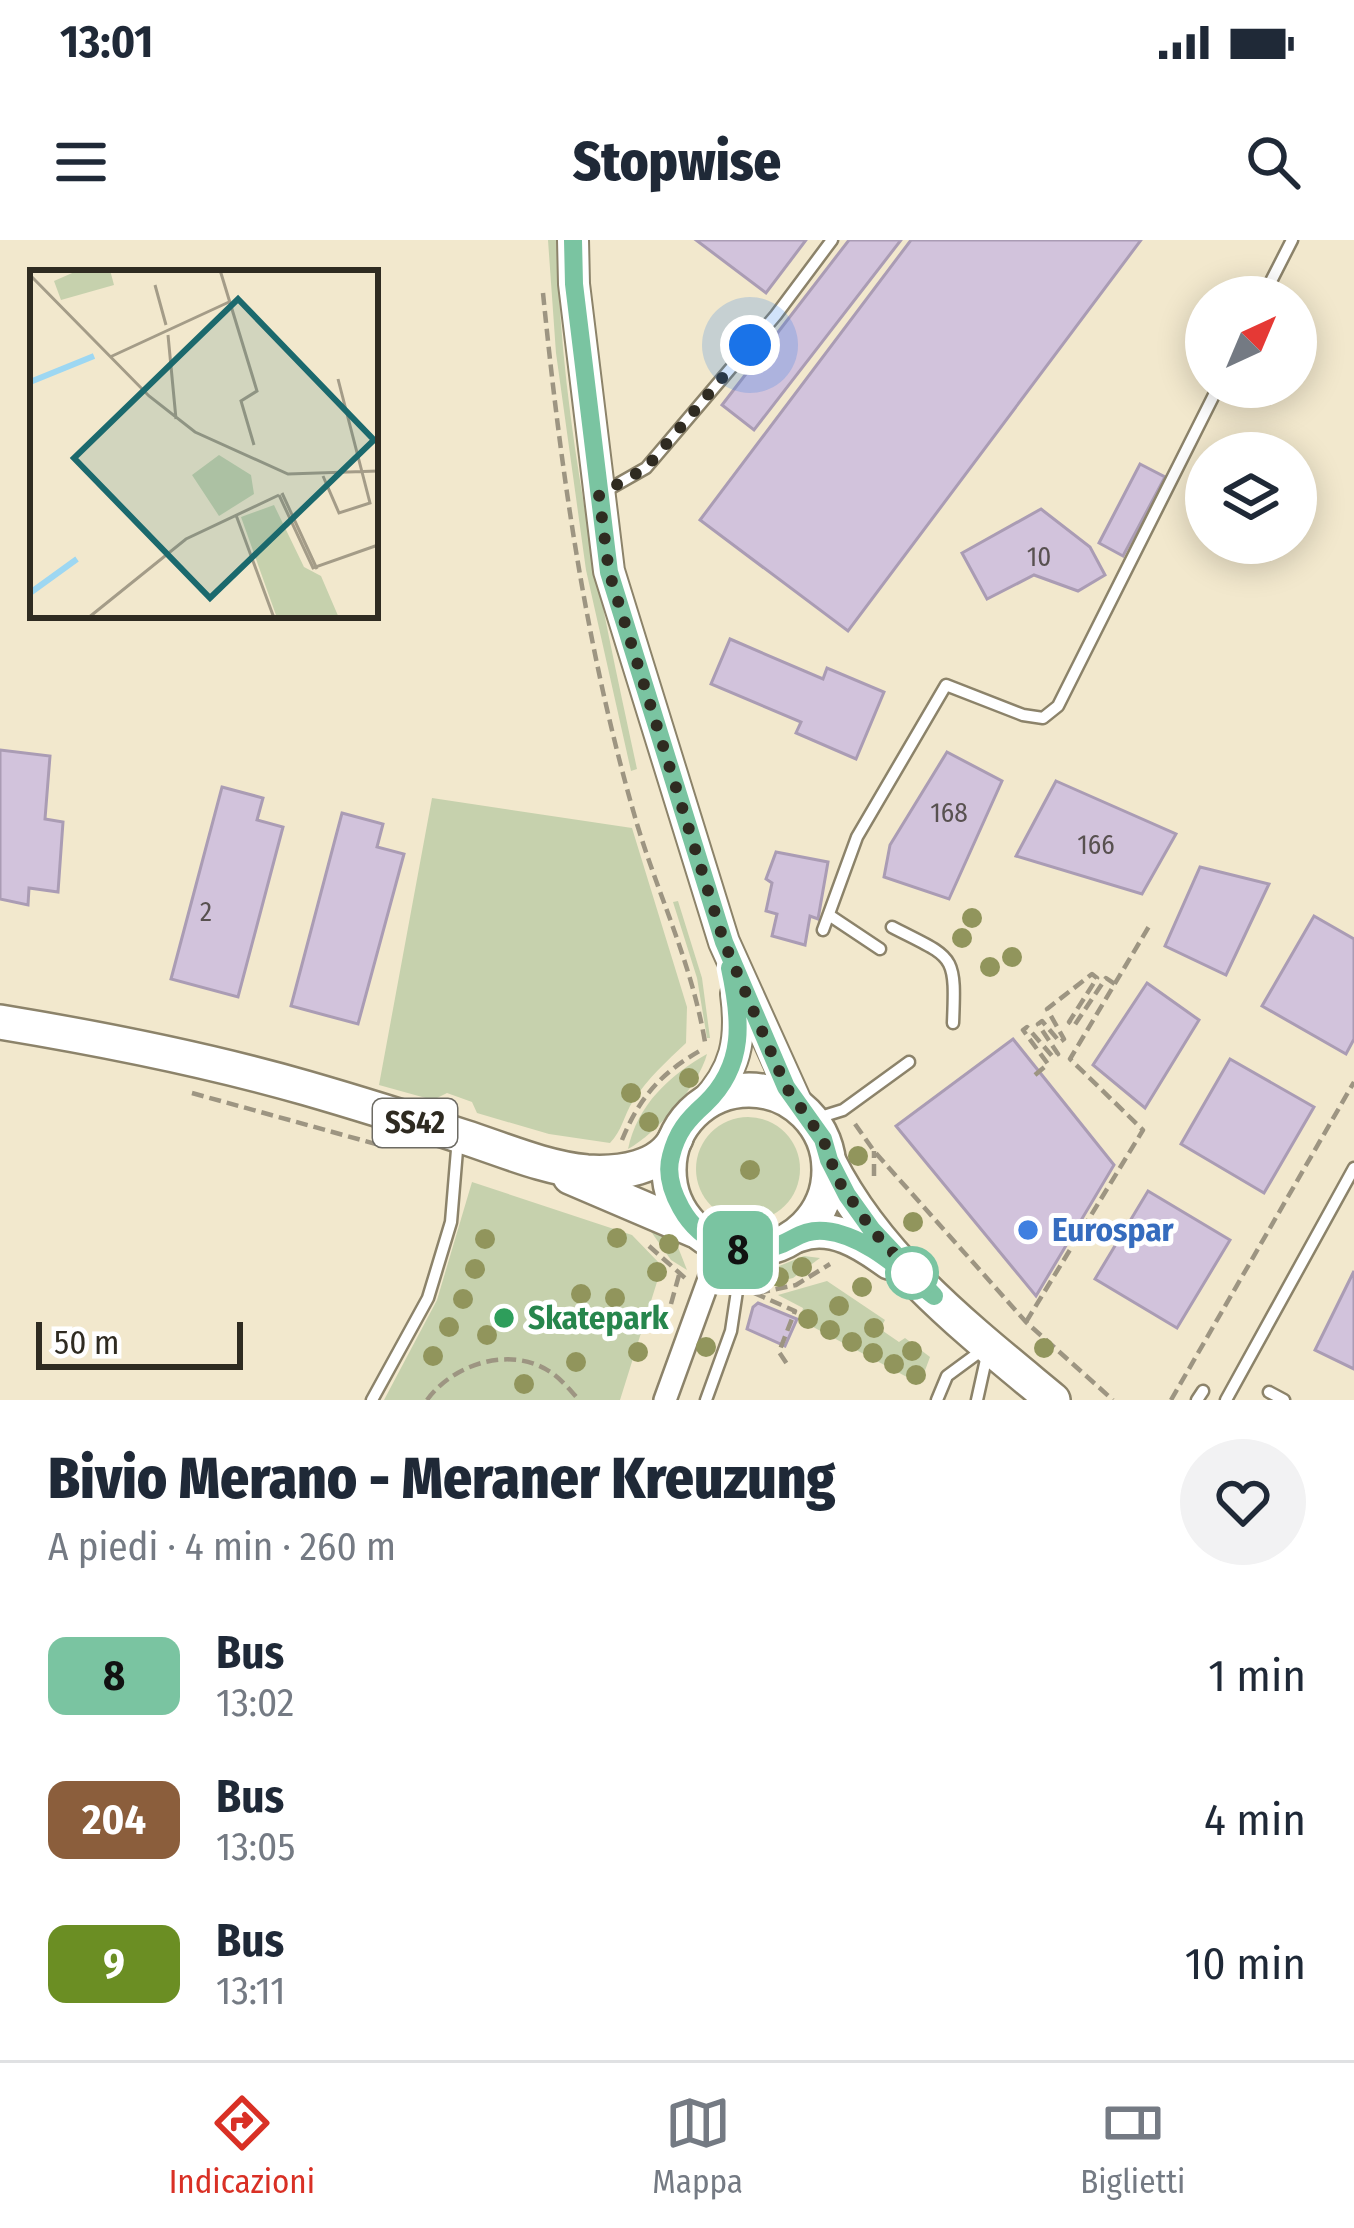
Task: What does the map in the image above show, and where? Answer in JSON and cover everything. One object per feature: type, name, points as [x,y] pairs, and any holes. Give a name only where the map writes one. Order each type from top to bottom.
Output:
[{"type":"main road","points":[[573,240],[574,284],[609,572],[724,942],[736,997],[739,1042],[731,1069],[676,1138],[669,1165],[672,1194],[691,1226],[732,1248],[762,1250],[798,1235],[825,1231],[860,1243],[934,1296]]},
{"type":"main road","points":[[724,942],[805,1114],[872,1230],[934,1296],[1052,1400]]},
{"type":"main road","name":"SS42","points":[[0,1022],[164,1051],[307,1088],[584,1172],[623,1171],[661,1157],[676,1138]]},
{"type":"main road","points":[[704,1104],[750,1090],[784,1099],[805,1114]]},
{"type":"main road","name":"SS42","points":[[524,1157],[732,1248]]},
{"type":"main road","points":[[798,1235],[826,1195],[829,1160]]},
{"type":"street","points":[[665,1400],[732,1248]]},
{"type":"lane","points":[[599,495],[646,468],[832,240]]},
{"type":"lane","points":[[1274,276],[1292,240]]},
{"type":"lane","points":[[823,930],[857,837],[946,685],[1023,715],[1043,718],[1058,706],[1207,408]]},
{"type":"lane","points":[[829,915],[880,949]]},
{"type":"lane","points":[[892,927],[946,955],[955,973],[953,1023]]},
{"type":"lane","points":[[805,1114],[843,1110],[908,1062]]},
{"type":"lane","points":[[372,1400],[428,1298],[451,1222],[458,1135]]},
{"type":"lane","points":[[1226,1400],[1354,1168]]},
{"type":"lane","points":[[706,1400],[731,1330],[732,1248]]},
{"type":"lane","points":[[937,1400],[947,1376],[988,1346]]},
{"type":"lane","points":[[977,1400],[988,1346]]},
{"type":"lane","points":[[1269,1392],[1284,1400]]},
{"type":"path","points":[[1026,1322],[1143,1130],[1070,1058],[1151,923]]},
{"type":"path","points":[[1035,1075],[1048,1064],[1023,1030],[1027,1027],[1053,1057],[1058,1054],[1038,1024],[1042,1021],[1060,1042],[1064,1039],[1047,1009],[1093,974],[1096,978],[1069,1022],[1074,1026],[1106,978],[1115,984]]},
{"type":"path","points":[[620,1146],[635,1108],[654,1083],[706,1048]]},
{"type":"path","points":[[1171,1400],[1354,1082]]},
{"type":"path","points":[[180,1089],[392,1148]]},
{"type":"path","points":[[857,1126],[1026,1322],[1113,1400]]},
{"type":"path","points":[[873,1192],[874,1151]]},
{"type":"path","points":[[650,1246],[686,1278]]},
{"type":"path","points":[[788,1364],[779,1352],[795,1311],[756,1294],[796,1285],[829,1266]]},
{"type":"path","points":[[671,1306],[679,1274]]},
{"type":"path","points":[[427,1400],[438,1384],[471,1364],[519,1359],[551,1372],[578,1400]]},
{"type":"green space","points":[[548,240],[557,240],[574,440],[637,769],[631,771],[586,570],[556,353]]},
{"type":"green space","points":[[432,798],[632,828],[687,1007],[686,1043],[639,1093],[610,1143],[549,1134],[477,1113],[472,1102],[447,1093],[433,1100],[379,1085]]},
{"type":"green space","points":[[678,901],[702,978],[710,1038],[673,902]]},
{"type":"green space","points":[[707,1054],[675,1107],[628,1149],[647,1105],[680,1072]]},
{"type":"green space","points":[[748,1117],[768,1121],[791,1140],[800,1169],[796,1189],[777,1212],[748,1221],[728,1217],[705,1198],[696,1169],[700,1149],[719,1126]]},
{"type":"green space","points":[[472,1182],[632,1235],[662,1266],[620,1400],[384,1400],[437,1300]]},
{"type":"green space","points":[[645,1223],[674,1237],[687,1270],[671,1260]]},
{"type":"green space","points":[[804,1256],[820,1258],[793,1278],[759,1286],[774,1268]]},
{"type":"green space","points":[[827,1281],[885,1320],[880,1329],[899,1342],[905,1338],[930,1357],[920,1384],[800,1320],[803,1308],[778,1295]]},
{"type":"building","points":[[696,240],[806,240],[766,293]]},
{"type":"building","points":[[849,240],[901,240],[754,430],[722,405]]},
{"type":"building","points":[[911,240],[1141,240],[848,631],[700,520]]},
{"type":"building","points":[[1140,464],[1165,477],[1123,556],[1099,543]]},
{"type":"building","points":[[1041,509],[1090,547],[1105,575],[1078,591],[1034,575],[987,599],[962,553]]},
{"type":"building","points":[[730,639],[823,679],[827,668],[884,692],[856,759],[796,733],[801,722],[711,684]]},
{"type":"building","points":[[0,750],[50,756],[45,819],[63,822],[58,892],[29,888],[28,905],[0,899]]},
{"type":"building","points":[[947,752],[1002,781],[949,899],[884,877],[890,845]]},
{"type":"building","points":[[1056,781],[1176,834],[1142,894],[1016,856]]},
{"type":"building","points":[[222,787],[263,798],[257,820],[283,827],[238,997],[171,979]]},
{"type":"building","points":[[342,813],[383,824],[377,847],[404,854],[358,1024],[291,1006]]},
{"type":"building","points":[[776,852],[828,862],[818,919],[810,916],[805,945],[772,936],[777,914],[766,911],[772,883],[766,879]]},
{"type":"building","points":[[1200,867],[1269,884],[1226,975],[1165,946]]},
{"type":"building","points":[[1314,916],[1354,939],[1354,1039],[1346,1054],[1262,1006]]},
{"type":"building","points":[[1147,983],[1199,1020],[1145,1108],[1093,1065]]},
{"type":"building","name":"Eurospar","points":[[1013,1039],[1114,1165],[1036,1296],[896,1126]]},
{"type":"building","points":[[1230,1059],[1314,1107],[1264,1193],[1181,1144]]},
{"type":"building","points":[[1148,1191],[1230,1240],[1177,1328],[1095,1279]]},
{"type":"building","points":[[1354,1271],[1354,1369],[1315,1350]]},
{"type":"building","points":[[758,1303],[797,1319],[785,1346],[747,1329]]},
{"type":"bus line","name":"8","points":[[573,240],[574,284],[609,572],[700,875],[786,1087],[823,1139],[847,1195],[872,1230],[934,1296],[885,1259],[839,1234],[808,1231],[762,1250],[743,1251],[721,1246],[691,1226],[672,1194],[669,1165],[683,1125],[723,1082],[736,1056],[738,1016],[730,968]]},
{"type":"place","name":"Eurospar","points":[[1028,1230]]},
{"type":"place","name":"Skatepark","points":[[504,1318]]},
{"type":"route","points":[[750,345],[646,468],[599,495],[609,572],[700,875],[759,1025],[786,1087],[823,1139],[847,1195],[912,1273]]}]
